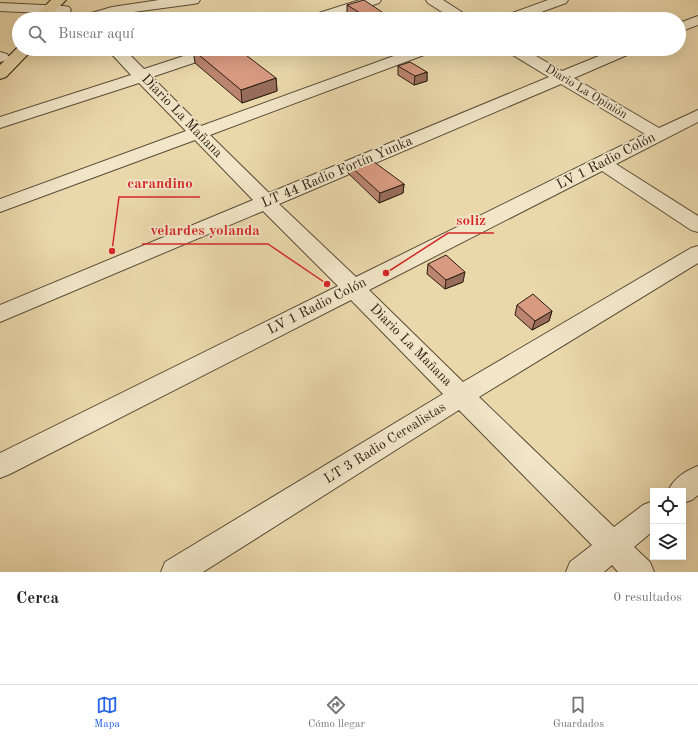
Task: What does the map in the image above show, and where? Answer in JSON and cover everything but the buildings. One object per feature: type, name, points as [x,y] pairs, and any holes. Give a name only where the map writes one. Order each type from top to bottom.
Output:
[{"type":"main road","points":[[0,57],[12,46]]},
{"type":"main road","points":[[0,74],[18,56]]},
{"type":"street","points":[[112,12],[194,0]]},
{"type":"street","points":[[336,12],[374,0]]},
{"type":"street","points":[[432,0],[452,12]]},
{"type":"street","points":[[528,12],[561,0]]},
{"type":"street","points":[[0,7],[58,8],[68,12]]},
{"type":"street","points":[[686,25],[698,20]]},
{"type":"street","name":"Diario La Mañana","points":[[123,56],[266,202],[639,572]]},
{"type":"street","points":[[0,123],[124,83],[156,70],[199,56]]},
{"type":"street","points":[[0,206],[408,56]]},
{"type":"street","name":"Diario La Opinión","points":[[525,56],[658,134]]},
{"type":"street","name":"LT 44 Radio Fortín Yunka","points":[[0,314],[612,56]]},
{"type":"street","name":"LV 1 Radio Colón","points":[[0,466],[353,288],[604,164],[658,134],[698,115]]},
{"type":"street","points":[[604,164],[698,225]]},
{"type":"street","name":"LT 3 Radio Cerealistas","points":[[176,572],[462,395],[698,253]]},
{"type":"street","points":[[686,488],[698,478]]},
{"type":"street","points":[[581,572],[650,517]]},
{"type":"place","name":"carandino","points":[[112,251]]},
{"type":"place","name":"soliz","points":[[386,273]]},
{"type":"place","name":"velardes yolanda","points":[[327,284]]}]
